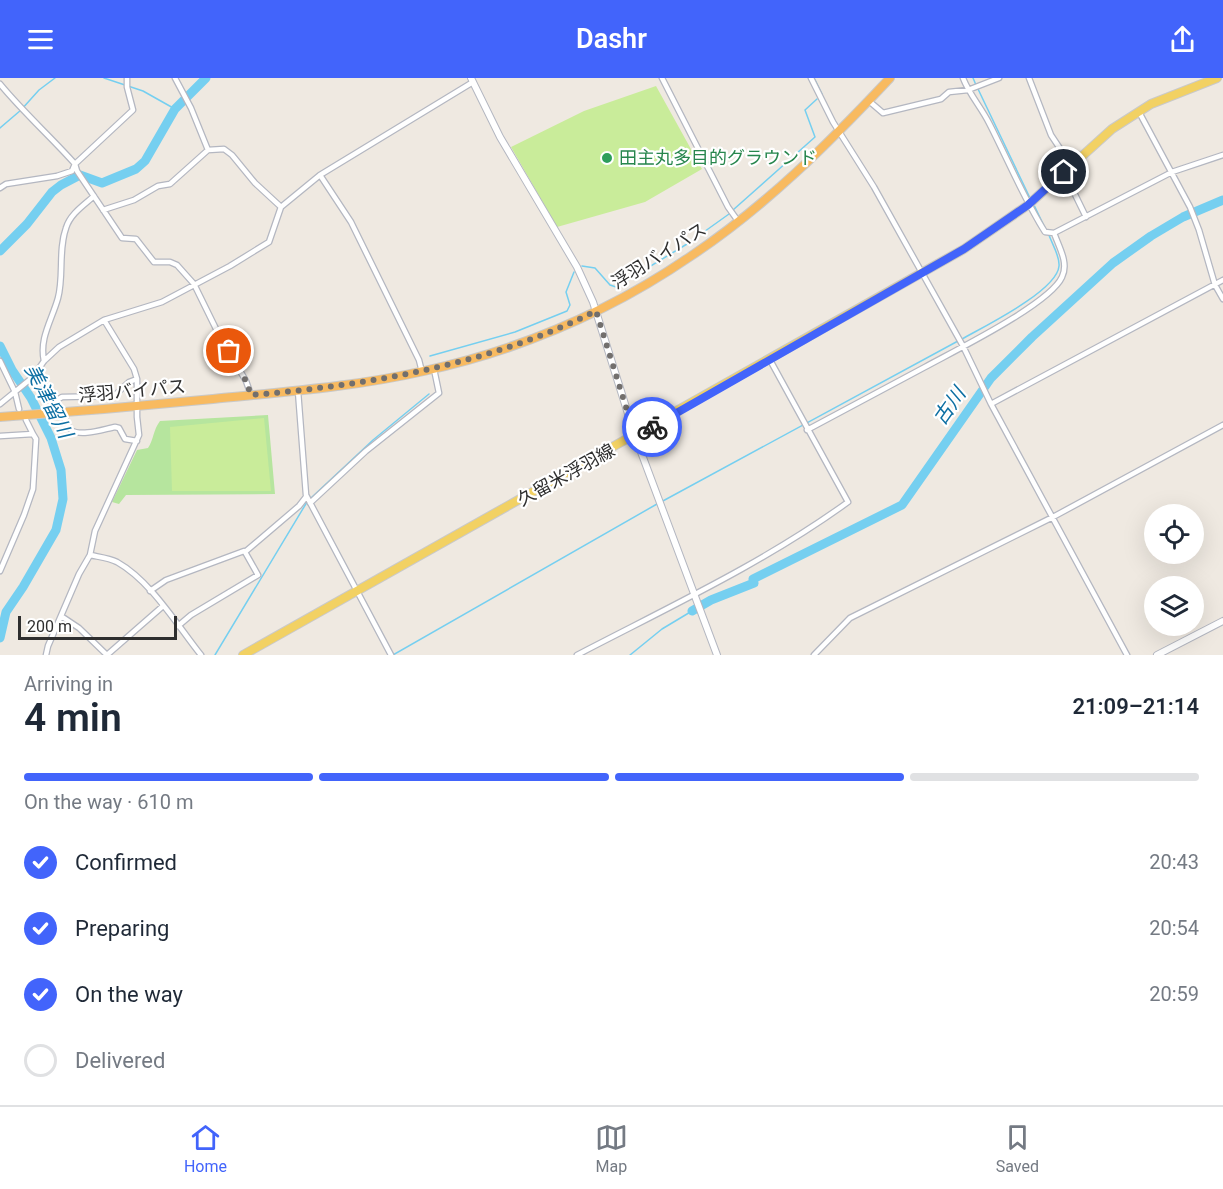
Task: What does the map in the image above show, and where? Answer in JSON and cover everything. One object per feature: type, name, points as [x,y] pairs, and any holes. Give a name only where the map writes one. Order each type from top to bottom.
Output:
[{"type":"highway","name":"浮羽バイパス","points":[[0,417],[28,418],[55,409],[137,406],[298,391],[366,382],[434,369],[533,338],[596,311],[667,272],[739,222],[773,194],[890,78]]},
{"type":"main road","name":"久留米浮羽線","points":[[243,655],[770,360],[993,231],[1028,205],[1112,129],[1151,104],[1217,78]]},
{"type":"street","points":[[175,78],[191,108],[208,150]]},
{"type":"street","points":[[811,78],[963,346],[991,404],[1127,655]]},
{"type":"street","points":[[963,78],[968,90],[982,108],[1028,205],[1045,232],[1054,233],[1086,218],[1172,172],[1223,155]]},
{"type":"street","points":[[869,101],[883,113],[941,99],[949,92],[968,90],[999,78]]},
{"type":"street","points":[[1029,78],[1051,135],[1071,165]]},
{"type":"street","points":[[664,79],[728,207],[739,222]]},
{"type":"street","points":[[0,404],[33,377],[58,347],[104,320],[162,302],[230,266],[269,242],[281,207],[320,175],[472,80],[500,137],[577,267],[596,311],[635,436],[717,655]]},
{"type":"street","points":[[0,188],[6,184],[57,176],[72,171],[75,164],[133,110],[127,83]]},
{"type":"street","points":[[0,84],[75,164],[77,171],[122,238],[136,239],[154,262],[170,262],[177,265],[194,284],[220,337],[246,381],[251,395]]},
{"type":"street","points":[[1139,112],[1190,207],[1200,230],[1215,285],[1223,299]]},
{"type":"street","points":[[103,210],[134,200],[158,186],[170,184],[208,150],[224,149],[281,207]]},
{"type":"street","points":[[1064,172],[1086,218]]},
{"type":"street","points":[[320,175],[351,222],[419,360],[422,372]]},
{"type":"street","points":[[44,361],[42,352],[44,336],[59,296],[66,227],[75,213],[94,196]]},
{"type":"street","points":[[807,430],[1027,310],[1057,285],[1063,276],[1065,266],[1063,256],[1054,233]]},
{"type":"street","points":[[991,404],[1223,280]]},
{"type":"street","points":[[46,655],[79,574],[90,555],[94,531],[139,435],[137,379],[134,369],[104,320]]},
{"type":"street","points":[[577,655],[744,569],[848,502],[770,360]]},
{"type":"street","points":[[0,361],[15,392],[19,409]]},
{"type":"street","points":[[150,591],[166,580],[245,552],[439,393],[434,369]]},
{"type":"street","points":[[55,409],[57,400],[62,398],[114,396],[129,382],[137,379]]},
{"type":"street","points":[[298,391],[308,500],[391,655]]},
{"type":"street","points":[[64,417],[69,428],[74,432],[81,433],[115,427],[119,428],[125,439],[137,441]]},
{"type":"street","points":[[0,571],[3,556],[24,515],[33,489],[36,439],[28,418]]},
{"type":"street","points":[[814,655],[850,618],[1053,517],[1223,425]]},
{"type":"street","points":[[0,436],[33,434]]},
{"type":"street","points":[[178,626],[191,615],[258,575],[245,552]]},
{"type":"street","points":[[90,555],[116,561],[126,568],[163,606],[201,655]]},
{"type":"street","points":[[61,616],[87,635],[107,655],[163,606]]},
{"type":"street","points":[[1157,655],[1223,621]]},
{"type":"green space","name":"田主丸多目的グラウンド","points":[[656,86],[702,169],[645,202],[557,227],[511,147],[584,111]]},
{"type":"green space","points":[[268,415],[275,494],[126,495],[119,504],[112,502],[137,450],[148,448],[160,421]]},
{"type":"green space","points":[[264,418],[271,491],[172,491],[170,427]]},
{"type":"waterway","points":[[0,128],[39,90],[55,78]]},
{"type":"waterway","points":[[104,78],[143,91],[175,109]]},
{"type":"waterway","name":"美津留川","points":[[0,251],[27,224],[52,192],[61,185],[80,175],[102,183],[136,169],[145,161],[175,109],[206,78]]},
{"type":"waterway","points":[[814,78],[822,94]]},
{"type":"waterway","points":[[973,78],[976,85]]},
{"type":"waterway","points":[[978,89],[1030,198]]},
{"type":"waterway","points":[[733,210],[815,137],[805,110],[817,99]]},
{"type":"waterway","name":"古川","points":[[692,611],[711,600],[754,583],[753,579],[902,505],[991,378],[1032,337],[1113,263],[1183,217],[1223,200]]},
{"type":"waterway","points":[[1034,205],[1045,228]]},
{"type":"waterway","points":[[582,266],[595,268],[610,285],[616,287],[687,244],[729,214]]},
{"type":"waterway","points":[[962,339],[1033,297],[1055,276],[1059,262],[1049,235]]},
{"type":"waterway","points":[[430,356],[515,332],[567,311],[570,305],[566,292],[574,272]]},
{"type":"waterway","points":[[661,502],[958,341]]},
{"type":"waterway","name":"美津留川","points":[[0,346],[12,370],[31,398],[51,438],[61,470],[63,499],[56,530],[6,612],[0,638]]},
{"type":"waterway","points":[[311,498],[373,440],[429,394]]},
{"type":"waterway","points":[[215,655],[307,502]]},
{"type":"waterway","points":[[393,655],[657,504]]},
{"type":"waterway","points":[[630,655],[662,629],[692,611]]},
{"type":"way so far","points":[[229,351],[251,395],[298,391],[422,372],[544,335],[596,311],[635,436],[652,427]]},
{"type":"place","name":"田主丸多目的グラウンド","points":[[607,158]]},
{"type":"route","points":[[652,427],[964,249],[1028,205],[1064,172]]}]
